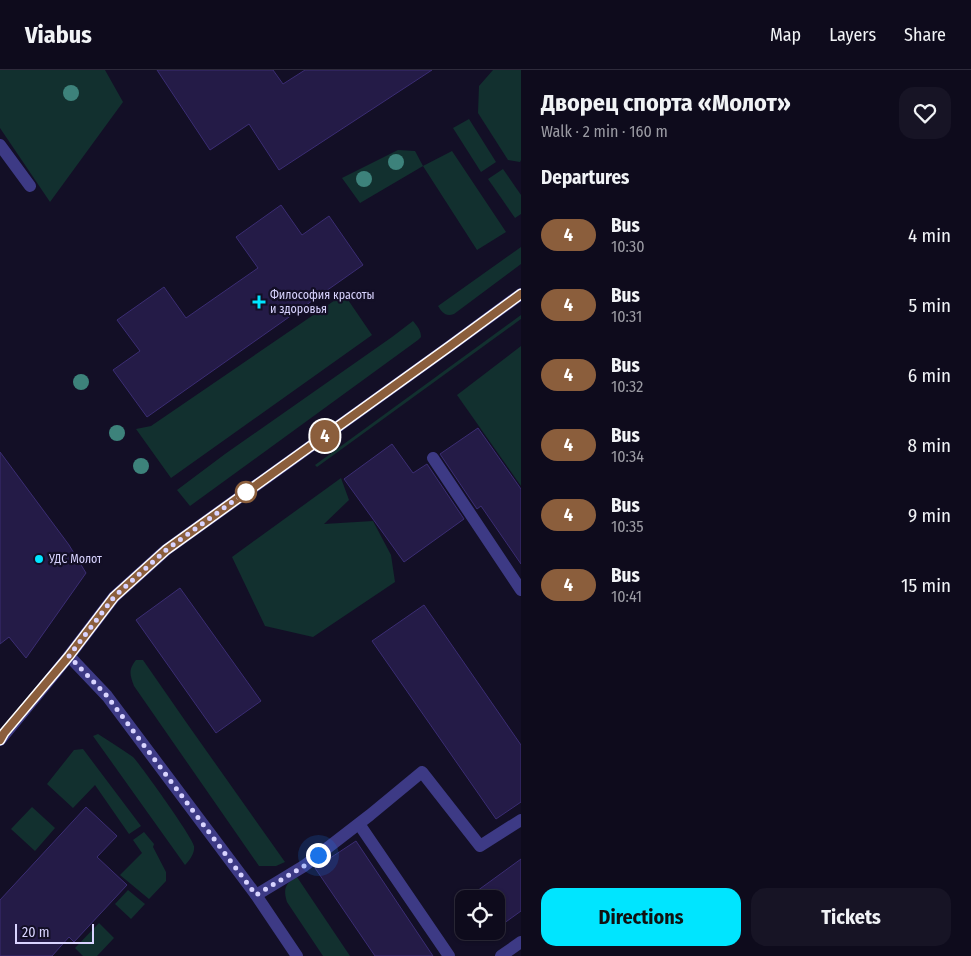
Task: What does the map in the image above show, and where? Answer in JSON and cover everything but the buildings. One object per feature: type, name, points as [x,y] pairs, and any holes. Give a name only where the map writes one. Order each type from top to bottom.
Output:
[{"type":"street","points":[[0,145],[30,186]]},
{"type":"street","points":[[0,740],[69,656],[114,597],[166,550],[521,294]]},
{"type":"street","points":[[433,458],[521,590]]},
{"type":"street","points":[[69,656],[107,696],[256,895],[297,956]]},
{"type":"street","points":[[256,895],[304,866],[422,772],[480,846],[521,820]]},
{"type":"street","points":[[359,824],[449,956]]},
{"type":"street","points":[[501,956],[521,942]]},
{"type":"green space","points":[[0,70],[105,70],[123,102],[50,202],[0,128]]},
{"type":"green space","points":[[493,70],[521,70],[520,162],[508,160],[478,113],[479,86]]},
{"type":"green space","points":[[469,119],[496,162],[481,172],[453,128]]},
{"type":"green space","points":[[398,150],[415,151],[423,166],[360,203],[342,178]]},
{"type":"green space","points":[[452,151],[506,232],[477,250],[423,166]]},
{"type":"green space","points":[[503,169],[521,195],[521,214],[515,218],[488,179]]},
{"type":"green space","points":[[521,247],[521,264],[454,314],[444,313],[438,306]]},
{"type":"green space","points":[[344,294],[372,335],[171,478],[136,429],[151,426]]},
{"type":"green space","points":[[521,315],[521,319],[317,467],[315,465]]},
{"type":"green space","points":[[413,321],[419,328],[421,337],[418,340],[190,506],[177,490],[225,454]]},
{"type":"green space","points":[[521,346],[521,486],[457,395]]},
{"type":"green space","points":[[341,478],[349,500],[324,524],[373,521],[391,555],[395,582],[313,637],[265,626],[232,557]]},
{"type":"green space","points":[[136,660],[143,660],[285,862],[276,866],[259,866],[134,686],[130,673]]},
{"type":"green space","points":[[98,734],[133,757],[176,816],[194,846],[192,856],[185,865],[93,736]]},
{"type":"green space","points":[[83,749],[141,826],[129,834],[95,785],[73,808],[47,784],[74,750]]},
{"type":"green space","points":[[32,807],[55,828],[35,851],[11,829]]},
{"type":"green space","points":[[144,832],[154,844],[153,847],[166,872],[166,881],[149,899],[120,875],[142,853],[133,840]]},
{"type":"green space","points":[[297,877],[350,956],[323,956],[287,902],[286,887]]},
{"type":"green space","points":[[128,890],[145,904],[131,919],[115,904]]},
{"type":"green space","points":[[99,923],[114,938],[97,956],[83,956],[75,948]]},
{"type":"bus line","name":"4","points":[[0,740],[69,656],[114,597],[166,550],[521,294]]},
{"type":"place","name":"Философия красоты и здоровья","points":[[259,302]]},
{"type":"place","name":"УДС Молот","points":[[39,559]]},
{"type":"route","points":[[246,492],[166,550],[114,597],[69,656],[107,696],[256,895],[304,866],[318,855]]}]
